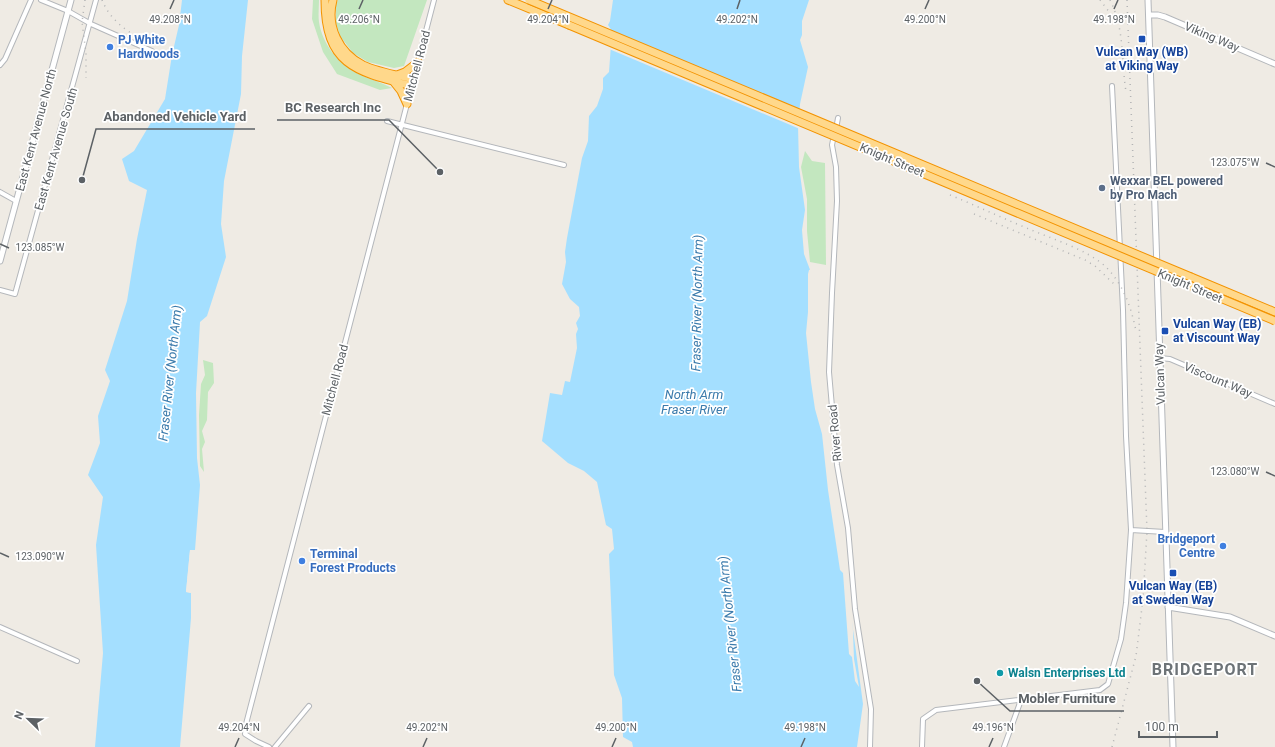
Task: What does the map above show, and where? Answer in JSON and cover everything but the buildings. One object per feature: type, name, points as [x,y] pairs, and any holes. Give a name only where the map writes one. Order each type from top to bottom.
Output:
[{"type":"highway","points":[[325,0],[325,12],[329,36],[335,48],[347,62],[362,72],[393,81],[413,82]]},
{"type":"highway","points":[[333,0],[331,16],[333,30],[343,49],[352,58],[365,66],[397,74],[413,82]]},
{"type":"highway","name":"Knight Street","points":[[508,0],[1275,321]]},
{"type":"highway","name":"Knight Street","points":[[529,0],[1275,312]]},
{"type":"highway","points":[[397,74],[405,72],[418,62]]},
{"type":"highway","points":[[393,81],[401,91],[407,104]]},
{"type":"street","points":[[0,65],[5,59],[31,0]]},
{"type":"street","points":[[41,0],[68,11],[90,24],[152,51]]},
{"type":"street","name":"East Kent Avenue North","points":[[0,261],[72,0]]},
{"type":"street","name":"East Kent Avenue South","points":[[0,290],[13,294],[81,58],[96,0]]},
{"type":"street","name":"Mitchell Road","points":[[269,747],[256,742],[245,734],[246,724],[434,0]]},
{"type":"street","name":"Vulcan Way","points":[[1148,0],[1173,747]]},
{"type":"street","name":"Viking Way","points":[[1149,15],[1165,17],[1275,64]]},
{"type":"street","points":[[922,747],[923,719],[936,710],[1100,690],[1108,684],[1121,639],[1126,600],[1131,530],[1126,436],[1123,310],[1112,86]]},
{"type":"street","name":"River Road","points":[[838,118],[832,145],[836,167],[837,201],[832,293],[830,372],[837,465],[848,528],[855,609],[871,709],[870,747]]},
{"type":"street","points":[[387,120],[564,165]]},
{"type":"street","points":[[0,192],[16,201]]},
{"type":"street","name":"Viscount Way","points":[[1159,358],[1170,359],[1275,404]]},
{"type":"street","points":[[1131,530],[1165,532]]},
{"type":"street","points":[[1168,607],[1230,617],[1275,636]]},
{"type":"street","points":[[0,627],[77,661]]},
{"type":"street","points":[[1004,747],[1021,700]]},
{"type":"street","points":[[275,747],[309,706]]},
{"type":"green space","points":[[313,0],[319,0],[319,19],[321,30],[327,45],[337,58],[357,73],[392,88],[380,90],[337,74],[323,52],[312,19]]},
{"type":"green space","points":[[338,0],[427,0],[404,66],[394,68],[368,62],[353,53],[340,36],[336,23],[336,5]]},
{"type":"green space","points":[[805,151],[812,161],[825,163],[826,265],[810,262],[807,231],[807,199],[801,167]]},
{"type":"green space","points":[[203,360],[213,363],[214,383],[208,392],[207,420],[202,431],[205,442],[202,449],[204,472],[200,466],[199,415],[201,384],[205,375]]},
{"type":"water","name":"Fraser River (North Arm)","points":[[182,0],[248,0],[242,56],[241,94],[224,181],[221,224],[226,257],[207,316],[200,322],[196,393],[197,458],[200,485],[195,550],[190,550],[186,592],[191,593],[191,618],[180,747],[95,747],[103,653],[96,545],[103,497],[88,475],[100,443],[98,416],[110,381],[105,370],[127,301],[147,190],[129,181],[122,159],[134,151],[165,99],[172,55],[179,25]]},
{"type":"water","name":"North Arm Fraser River","points":[[613,0],[809,0],[802,21],[802,35],[800,40],[808,67],[800,104],[798,125],[799,167],[805,210],[802,230],[804,254],[812,275],[813,348],[836,503],[863,704],[857,747],[633,747],[632,742],[623,737],[622,698],[614,675],[609,554],[614,549],[612,529],[606,525],[597,482],[584,471],[568,463],[542,441],[550,393],[562,395],[565,381],[570,382],[577,348],[576,334],[578,329],[576,323],[580,316],[579,307],[570,299],[562,284],[566,262],[565,252],[582,158],[588,141],[589,116],[597,106],[603,89],[603,78],[609,72],[612,31],[608,25]]},
{"type":"pier","points":[[608,29],[802,110],[800,129],[609,49],[610,32]]},
{"type":"pier","points":[[812,269],[814,275],[815,347],[830,436],[833,473],[852,604],[854,659],[859,687],[855,681],[852,657],[849,654],[843,573],[840,570],[828,490],[822,434],[815,409],[811,382],[806,333],[808,312],[808,274],[809,270]]},
{"type":"pier","points":[[190,550],[197,550],[195,552],[191,552],[188,590],[192,591],[193,593],[186,592]]},
{"type":"railway","points":[[85,0],[82,22],[86,53],[86,78]]},
{"type":"railway","points":[[102,0],[110,14],[120,25],[146,41]]},
{"type":"railway","points":[[1100,0],[1113,17],[1114,21]]},
{"type":"railway","points":[[1110,0],[1118,22],[1122,45],[1126,92]]},
{"type":"railway","points":[[1112,747],[1136,656],[1143,599],[1147,531],[1127,0]]},
{"type":"railway","points":[[950,195],[1080,250],[1099,262],[1107,268],[1118,282],[1129,305],[1136,331]]},
{"type":"railway","points":[[974,214],[1085,260],[1095,266],[1114,284]]},
{"type":"place","name":"Vulcan Way (WB) at Viking Way","points":[[1142,39]]},
{"type":"place","name":"PJ White Hardwoods","points":[[110,47]]},
{"type":"place","name":"BC Research Inc","points":[[440,172]]},
{"type":"place","name":"Abandoned Vehicle Yard","points":[[82,180]]},
{"type":"place","name":"Wexxar BEL powered by Pro Mach","points":[[1102,188]]},
{"type":"place","name":"Vulcan Way (EB) at Viscount Way","points":[[1165,331]]},
{"type":"place","name":"Bridgeport Centre","points":[[1223,546]]},
{"type":"place","name":"Terminal Forest Products","points":[[302,561]]},
{"type":"place","name":"Vulcan Way (EB) at Sweden Way","points":[[1173,573]]},
{"type":"place","name":"Walsn Enterprises Ltd","points":[[1000,673]]},
{"type":"place","name":"Mobler Furniture","points":[[977,681]]},
{"type":"district","name":"BRIDGEPORT","points":[[1205,669]]}]
